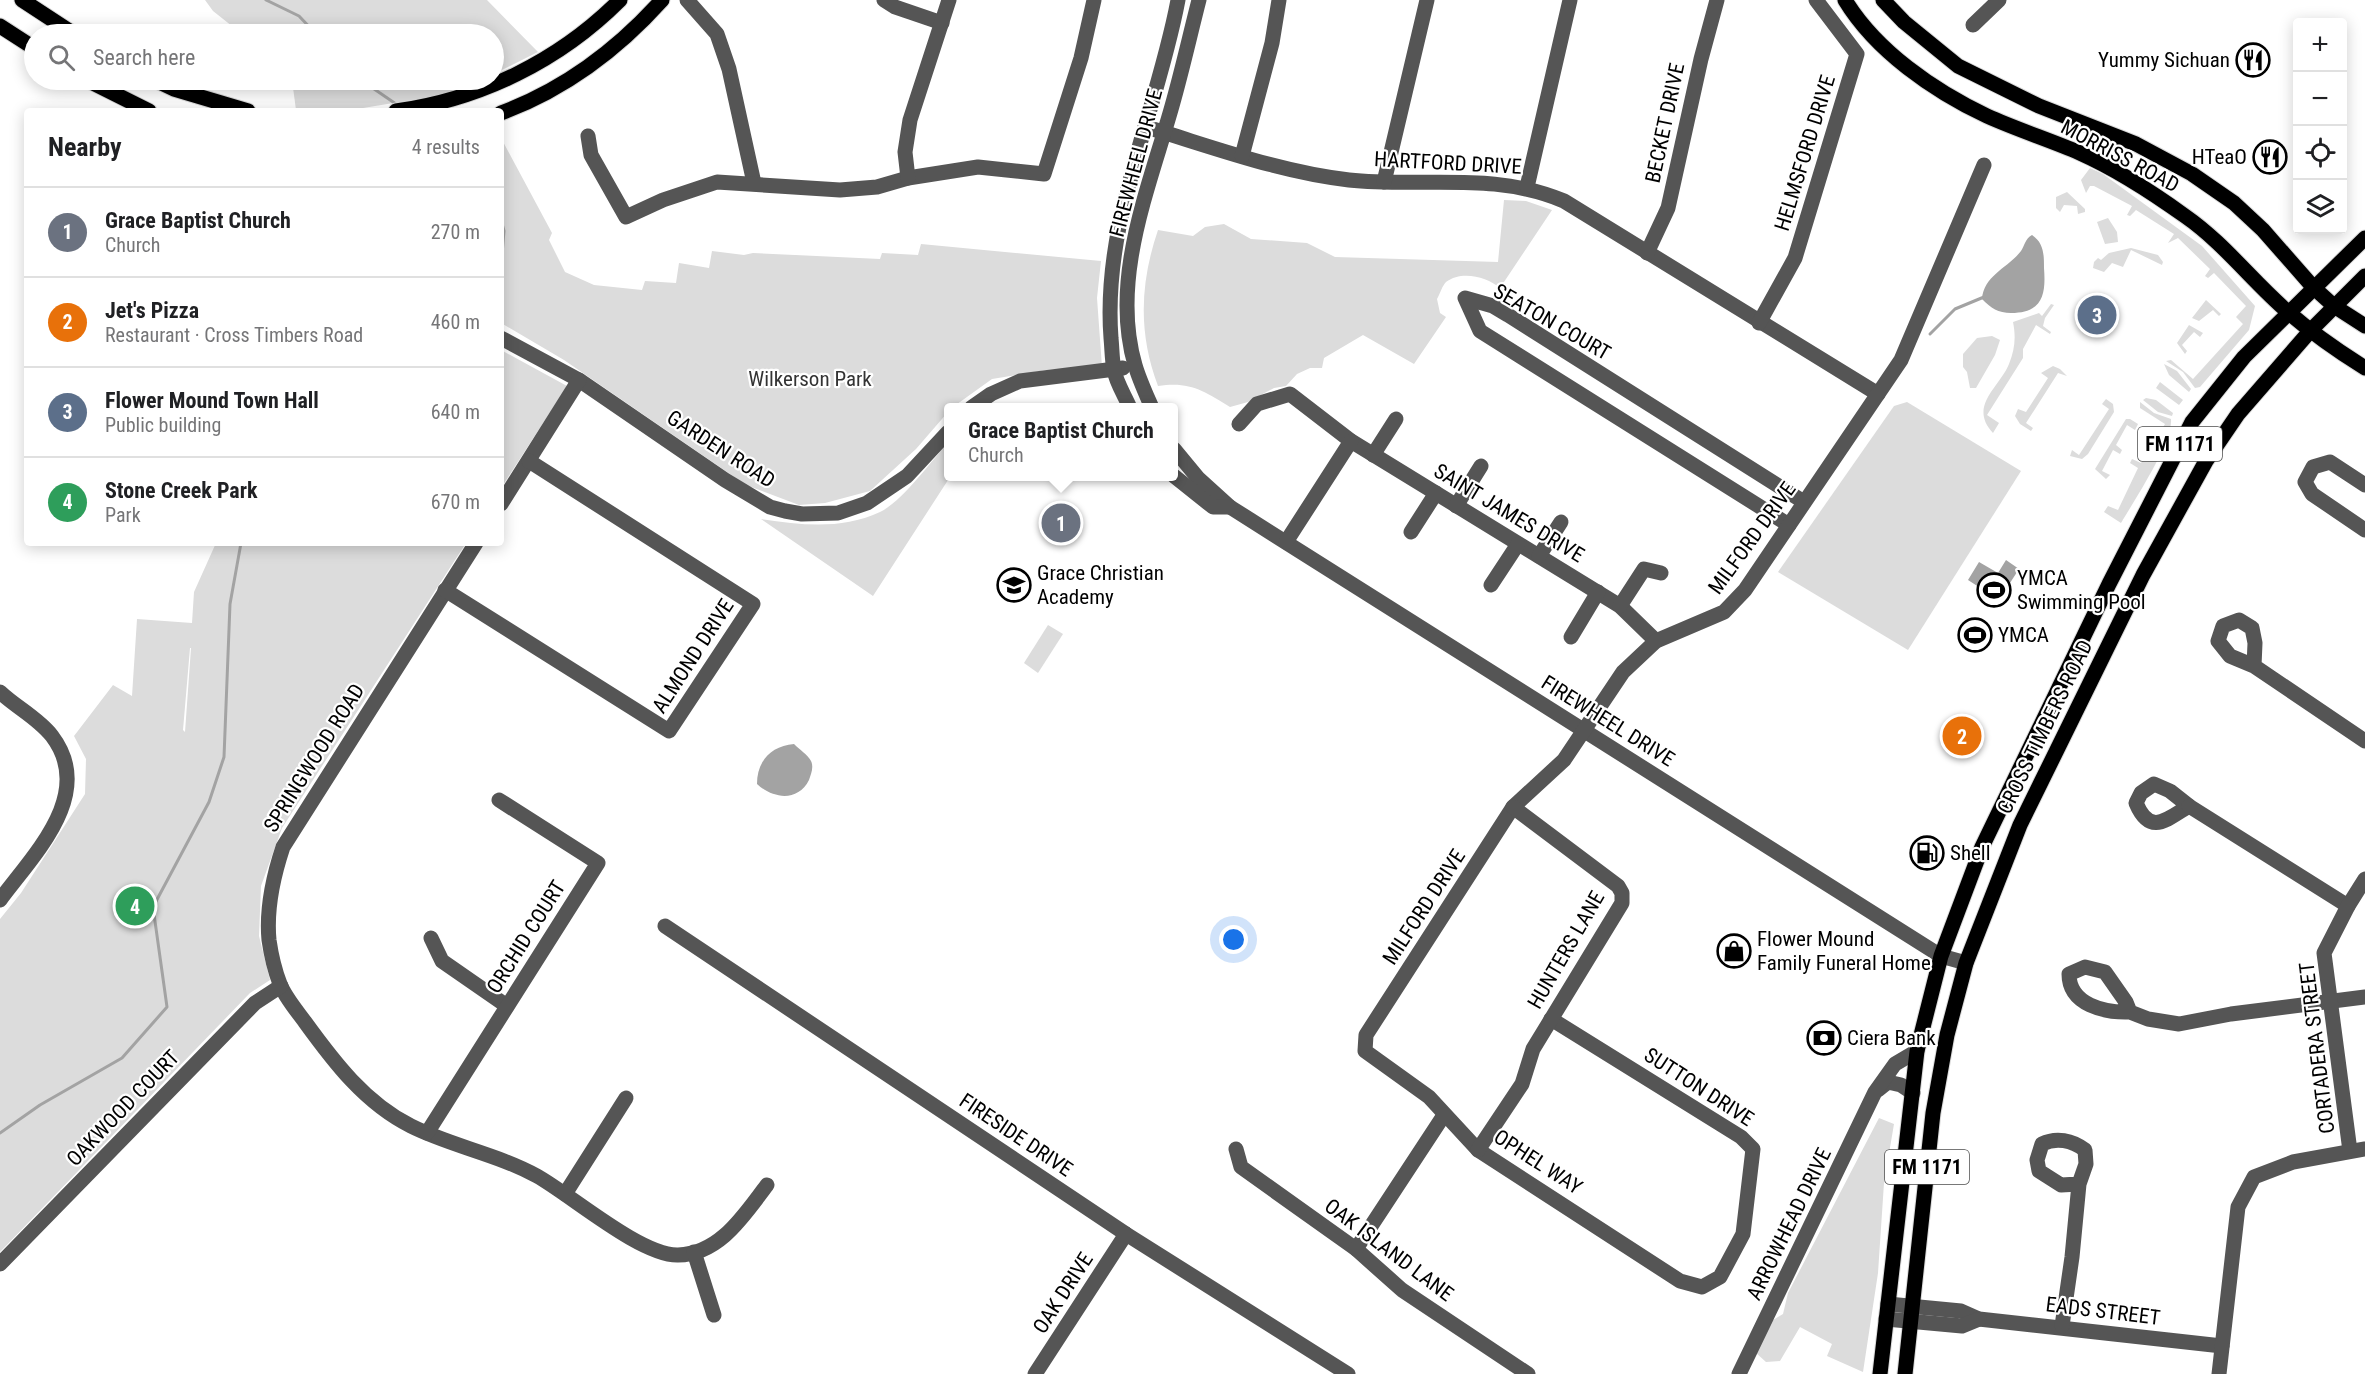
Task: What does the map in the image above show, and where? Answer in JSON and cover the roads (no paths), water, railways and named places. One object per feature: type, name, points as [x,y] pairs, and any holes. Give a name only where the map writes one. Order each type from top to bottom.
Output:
[{"type":"main road","points":[[22,0],[59,24]]},
{"type":"main road","points":[[504,81],[574,38],[620,0]]},
{"type":"main road","points":[[504,112],[557,87],[618,44],[662,0]]},
{"type":"main road","name":"MORRISS ROAD","points":[[1845,0],[1875,37],[1898,58],[1950,96],[1987,116],[2082,154],[2185,215],[2204,229],[2288,312],[2365,368]]},
{"type":"main road","name":"MORRISS ROAD","points":[[1883,0],[1904,22],[1958,66],[2039,106],[2136,144],[2202,181],[2234,203],[2263,230],[2313,287],[2334,306],[2365,326]]},
{"type":"main road","points":[[0,26],[24,42]]},
{"type":"main road","points":[[107,90],[143,108]]},
{"type":"main road","points":[[180,90],[238,108]]},
{"type":"main road","points":[[413,108],[482,90]]},
{"type":"main road","name":"CROSS TIMBERS ROAD","points":[[1880,1374],[1917,1052],[1941,956],[1982,847],[2103,597],[2192,422],[2244,357],[2365,238]]},
{"type":"main road","name":"CROSS TIMBERS ROAD","points":[[1905,1374],[1933,1113],[1947,1035],[1966,963],[2020,825],[2168,526],[2206,461],[2238,414],[2311,330],[2365,276]]},
{"type":"main road","points":[[2103,597],[2127,608]]},
{"type":"main road","points":[[2020,825],[2023,803],[2034,768],[2032,762],[2023,762]]},
{"type":"street","points":[[687,0],[717,34],[729,69],[754,183]]},
{"type":"street","points":[[884,0],[895,7],[942,23]]},
{"type":"street","points":[[908,178],[906,136],[949,0]]},
{"type":"street","points":[[588,136],[591,155],[626,217],[663,200],[717,182],[840,190],[877,187],[908,178],[978,166],[1044,174],[1081,58],[1094,0]]},
{"type":"street","name":"FIREWHEEL DRIVE","points":[[1128,403],[1114,371],[1109,303],[1111,269],[1123,204],[1146,127],[1178,0]]},
{"type":"street","name":"FIREWHEEL DRIVE","points":[[1150,403],[1135,365],[1128,309],[1129,279],[1138,220],[1165,132],[1199,0]]},
{"type":"street","points":[[1242,156],[1269,53],[1279,0]]},
{"type":"street","points":[[1384,182],[1427,0]]},
{"type":"street","points":[[1527,187],[1570,0]]},
{"type":"street","name":"BECKET DRIVE","points":[[1647,253],[1668,208],[1701,59],[1717,0]]},
{"type":"street","name":"HELMSFORD DRIVE","points":[[1759,323],[1795,258],[1857,54],[1816,0]]},
{"type":"street","points":[[1973,25],[1999,0]]},
{"type":"street","name":"HARTFORD DRIVE","points":[[1146,127],[1242,156],[1320,176],[1384,182],[1481,182],[1527,187],[1564,201],[1759,323],[1878,394]]},
{"type":"street","name":"MILFORD DRIVE","points":[[1365,1051],[1366,1035],[1513,807],[1564,760],[1586,731],[1623,672],[1656,641],[1724,612],[1745,590],[1901,360],[1984,165]]},
{"type":"street","name":"SEATON COURT","points":[[1789,525],[1480,331],[1466,298],[1493,306],[1804,502]]},
{"type":"street","name":"GARDEN ROAD","points":[[504,340],[579,380],[770,507],[802,514],[838,513],[867,503],[888,492],[907,476],[944,436]]},
{"type":"street","points":[[978,403],[991,394],[1020,381],[1114,371],[1135,365]]},
{"type":"street","points":[[504,499],[579,380]]},
{"type":"street","name":"SAINT JAMES DRIVE","points":[[1239,424],[1257,404],[1290,394],[1351,441],[1620,606],[1656,641]]},
{"type":"street","points":[[1624,422],[1639,399]]},
{"type":"street","points":[[1373,455],[1396,419]]},
{"type":"street","points":[[1286,542],[1351,441]]},
{"type":"street","name":"FIREWHEEL DRIVE","points":[[1178,455],[1198,478],[1230,507],[1941,956],[1966,963]]},
{"type":"street","name":"ALMOND DRIVE","points":[[446,590],[669,731],[753,604],[529,461]]},
{"type":"street","points":[[2365,484],[2330,462],[2313,467],[2305,482],[2312,494],[2365,530]]},
{"type":"street","points":[[1456,506],[1482,466]]},
{"type":"street","name":"FIREWHEEL DRIVE","points":[[1178,480],[1213,507],[1230,507]]},
{"type":"street","points":[[1411,532],[1436,493]]},
{"type":"street","points":[[1539,556],[1561,522]]},
{"type":"street","points":[[1491,585],[1518,544]]},
{"type":"street","name":"SPRINGWOOD ROAD","points":[[474,546],[283,847],[273,877],[269,905],[269,941],[280,986],[334,1061],[358,1087],[402,1120],[427,1133],[525,1170],[642,1244],[664,1253],[679,1255],[694,1252],[732,1230],[767,1185]]},
{"type":"street","points":[[1620,606],[1644,569],[1661,573]]},
{"type":"street","points":[[1571,637],[1598,592]]},
{"type":"street","points":[[2254,666],[2365,741]]},
{"type":"street","points":[[0,692],[42,724],[52,736],[63,752],[69,784],[66,803],[58,818],[0,900]]},
{"type":"street","name":"ORCHID COURT","points":[[427,1133],[598,863],[499,800]]},
{"type":"street","points":[[2189,806],[2348,906]]},
{"type":"street","name":"HUNTERS LANE","points":[[1478,1150],[1522,1084],[1533,1049],[1622,903],[1622,893],[1618,886],[1513,807]]},
{"type":"street","points":[[0,873],[13,882]]},
{"type":"street","name":"CORTADERA STREET","points":[[2358,1150],[2330,1002],[2324,953],[2365,879]]},
{"type":"street","name":"FIRESIDE DRIVE","points":[[665,926],[1126,1234],[1348,1374]]},
{"type":"street","points":[[431,938],[442,961],[507,1006]]},
{"type":"street","name":"OAKWOOD COURT","points":[[0,1264],[255,1003],[280,986]]},
{"type":"street","points":[[2130,1012],[2148,1019],[2179,1024],[2231,1014],[2365,997]]},
{"type":"street","name":"SUTTON DRIVE","points":[[1551,1019],[1741,1137],[1753,1149],[1743,1234],[1720,1277],[1702,1287]]},
{"type":"street","name":"OPHEL WAY","points":[[1365,1051],[1429,1097],[1478,1150],[1680,1281],[1702,1287]]},
{"type":"street","name":"ARROWHEAD DRIVE","points":[[1739,1374],[1875,1092],[1895,1064],[1917,1052]]},
{"type":"street","points":[[1875,1092],[1888,1082],[1901,1084],[1912,1094]]},
{"type":"street","points":[[566,1194],[626,1098]]},
{"type":"street","points":[[1356,1249],[1444,1115]]},
{"type":"street","name":"OAK ISLAND LANE","points":[[1236,1149],[1241,1167],[1356,1249],[1402,1290],[1528,1374]]},
{"type":"street","points":[[2219,1374],[2238,1207],[2254,1177],[2294,1162],[2358,1150]]},
{"type":"street","points":[[2062,1326],[2079,1184]]},
{"type":"street","name":"OAK DRIVE","points":[[1035,1374],[1126,1234]]},
{"type":"street","points":[[694,1252],[714,1315]]},
{"type":"street","name":"EADS STREET","points":[[1888,1304],[1961,1311],[1979,1319],[2062,1326],[2222,1347]]},
{"type":"street","name":"EADS STREET","points":[[1886,1319],[1962,1326],[1979,1319]]},
{"type":"waterway","points":[[266,0],[299,16],[307,24]]},
{"type":"waterway","points":[[376,90],[396,104]]},
{"type":"waterway","points":[[1930,334],[1955,309],[1984,297]]},
{"type":"waterway","points":[[0,1133],[40,1105],[122,1058],[167,1007],[153,907],[209,802],[224,757],[230,604],[240,546]]},
{"type":"place","name":"Yummy Sichuan","points":[[2253,60]]},
{"type":"place","name":"HTeaO","points":[[2270,157]]},
{"type":"place","name":"Flower Mound Town Hall","points":[[2097,315]]},
{"type":"place","name":"Grace Baptist Church","points":[[1061,523]]},
{"type":"place","name":"Grace Christian Academy","points":[[1014,585]]},
{"type":"place","name":"YMCA Swimming Pool","points":[[1994,590]]},
{"type":"place","name":"YMCA","points":[[1975,635]]},
{"type":"place","name":"Jet's Pizza","points":[[1962,736]]},
{"type":"place","name":"Shell","points":[[1927,853]]},
{"type":"place","name":"Stone Creek Park","points":[[135,906]]},
{"type":"place","name":"Flower Mound Family Funeral Home","points":[[1734,951]]},
{"type":"place","name":"Ciera Bank","points":[[1824,1038]]},
{"type":"park label","name":"Wilkerson Park","points":[[810,379]]}]
